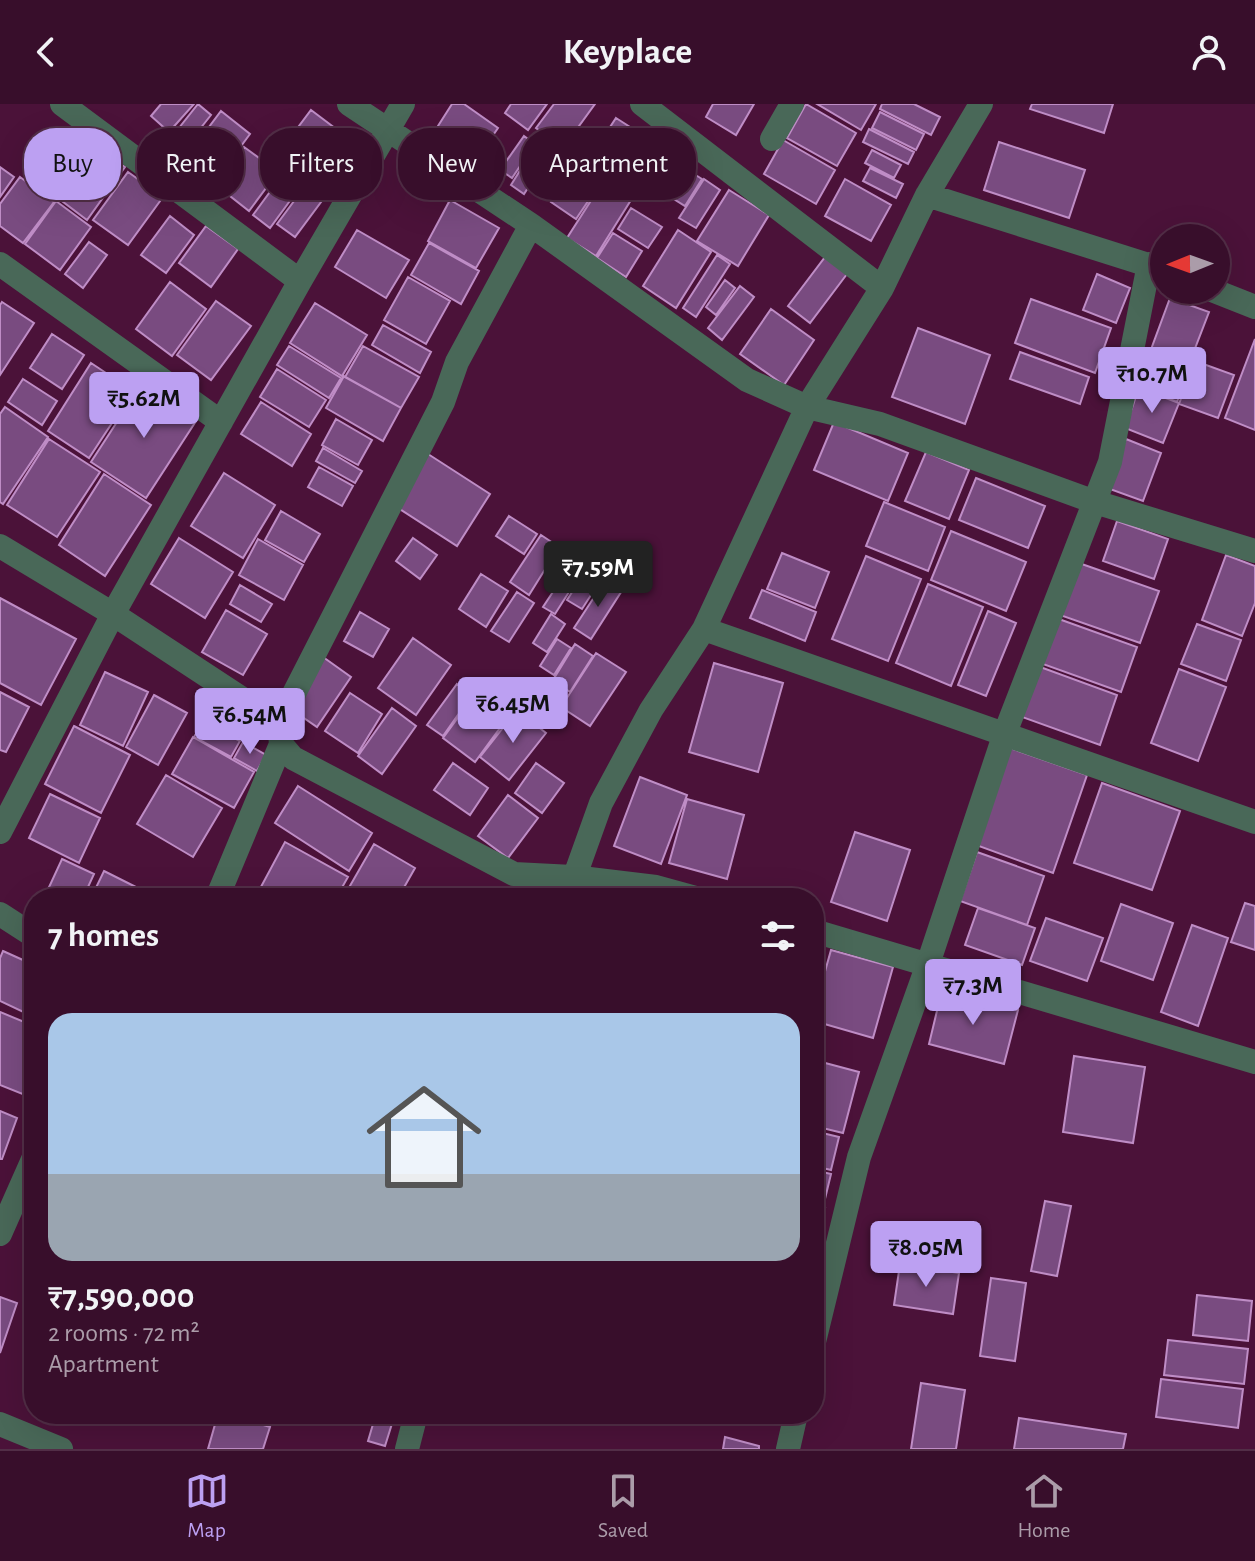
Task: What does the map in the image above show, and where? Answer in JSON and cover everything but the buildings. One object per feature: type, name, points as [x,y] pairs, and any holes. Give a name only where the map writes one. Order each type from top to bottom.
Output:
[{"type":"street","points":[[62,104],[300,281]]},
{"type":"street","points":[[349,104],[531,225],[747,380],[807,407],[880,424],[1095,502],[1255,551]]},
{"type":"street","points":[[0,832],[113,614],[403,104]]},
{"type":"street","points":[[642,104],[882,288]]},
{"type":"street","points":[[772,139],[792,104]]},
{"type":"street","points":[[570,888],[601,803],[651,710],[704,629],[807,407],[882,288],[927,195],[981,104]]},
{"type":"street","points":[[927,195],[1150,265]]},
{"type":"street","points":[[221,888],[280,734],[443,402],[457,362],[531,225]]},
{"type":"street","points":[[0,264],[221,422]]},
{"type":"street","points":[[824,1301],[859,1157],[928,964],[1005,733],[1110,462],[1150,292]]},
{"type":"street","points":[[1230,297],[1255,307]]},
{"type":"street","points":[[0,546],[113,614],[280,734],[293,758],[514,874],[570,888],[660,888]]},
{"type":"street","points":[[704,629],[1255,822]]},
{"type":"street","points":[[0,914],[24,930]]},
{"type":"street","points":[[824,934],[1255,1062]]},
{"type":"street","points":[[0,1234],[10,1182],[24,1167]]},
{"type":"street","points":[[0,1424],[61,1449]]},
{"type":"street","points":[[408,1449],[414,1424]]},
{"type":"street","points":[[788,1449],[794,1424]]}]
